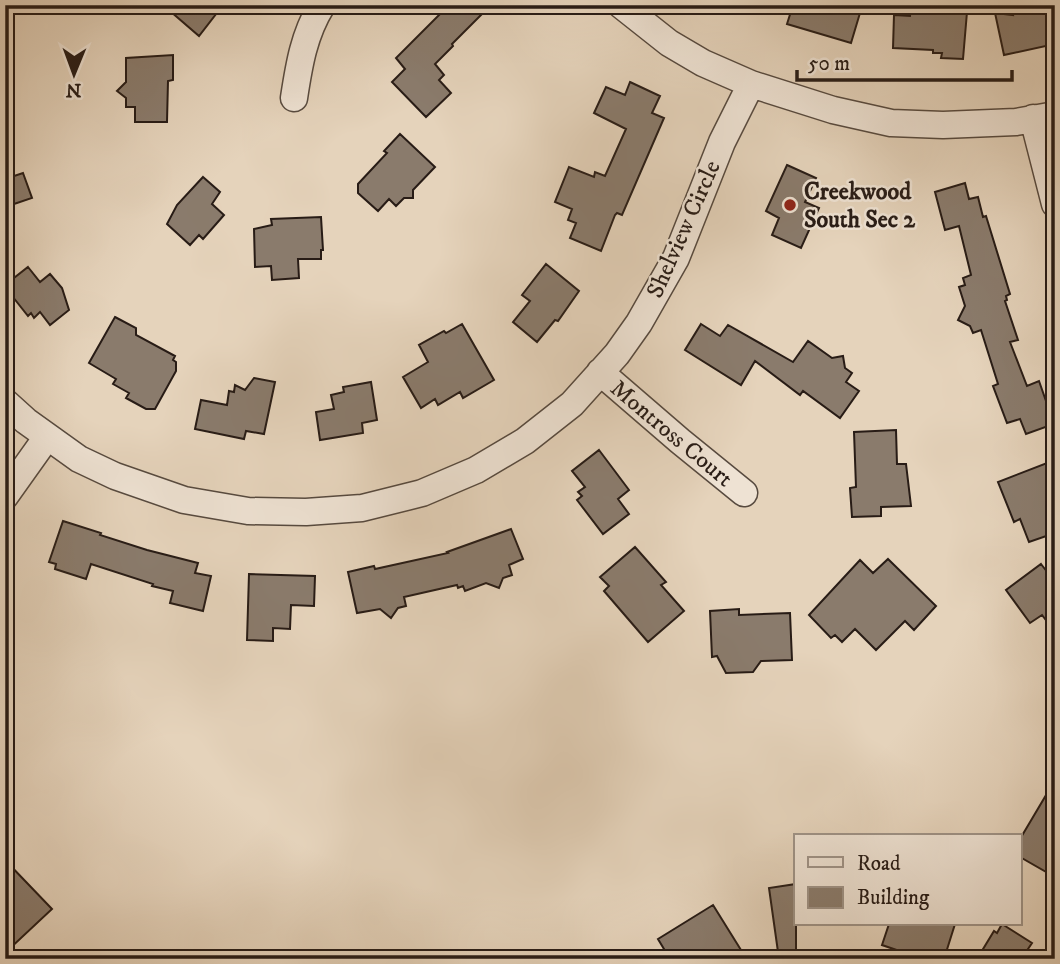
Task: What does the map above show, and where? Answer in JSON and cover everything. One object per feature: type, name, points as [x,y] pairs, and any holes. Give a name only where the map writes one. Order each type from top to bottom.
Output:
[{"type":"street","points":[[294,98],[300,56],[312,22],[322,5]]},
{"type":"street","points":[[621,5],[669,43],[703,63],[751,84],[833,110],[891,123],[943,125],[1016,122],[1044,117],[1055,204]]},
{"type":"street","name":"Shelview Circle","points":[[5,402],[26,421],[79,459],[115,476],[184,500],[248,511],[306,512],[362,508],[422,493],[476,470],[525,441],[572,404],[617,354],[639,323],[676,258],[722,142],[751,84]]},
{"type":"street","name":"Montross Court","points":[[600,372],[680,442],[744,493]]},
{"type":"street","points":[[5,496],[47,437]]},
{"type":"building","points":[[163,5],[223,5],[199,36]]},
{"type":"building","points":[[449,5],[491,5],[435,64],[444,75],[439,80],[451,93],[426,117],[392,82],[405,69],[396,58]]},
{"type":"building","points":[[793,5],[834,5],[860,13],[851,43],[787,24]]},
{"type":"building","points":[[935,5],[939,10],[967,12],[963,59],[941,58],[942,53],[933,53],[933,50],[893,48],[894,15],[910,16],[911,7]]},
{"type":"building","points":[[1011,5],[1051,5],[1055,21],[1055,44],[1004,55],[995,13],[1013,15]]},
{"type":"building","points":[[173,55],[173,80],[168,81],[167,122],[135,122],[135,107],[126,107],[126,98],[117,91],[126,82],[126,58]]},
{"type":"building","points":[[630,82],[660,96],[652,113],[664,118],[622,215],[615,215],[601,251],[570,238],[576,223],[568,220],[572,209],[555,202],[569,167],[594,177],[595,172],[605,176],[626,129],[594,113],[606,87],[625,95]]},
{"type":"building","points":[[400,134],[435,167],[413,190],[413,198],[404,198],[396,206],[389,199],[378,211],[358,193],[358,184],[387,153],[384,151]]},
{"type":"building","name":"Creekwood South Sec 2","points":[[787,165],[816,178],[805,202],[819,208],[801,248],[772,235],[779,218],[766,211]]},
{"type":"building","points":[[23,173],[32,198],[5,207],[5,179]]},
{"type":"building","points":[[203,177],[220,192],[212,204],[224,215],[203,239],[199,235],[190,245],[167,224],[177,205]]},
{"type":"building","points":[[965,183],[969,199],[978,197],[983,217],[986,216],[1010,294],[1005,301],[1018,340],[1010,342],[1027,386],[1039,381],[1054,424],[1026,434],[1020,419],[1007,423],[993,386],[998,384],[981,330],[973,333],[970,326],[958,320],[965,306],[959,287],[965,285],[963,278],[971,275],[959,226],[945,230],[935,192]]},
{"type":"building","points":[[321,217],[321,259],[298,259],[299,278],[272,280],[271,266],[255,267],[254,229],[272,225],[271,219]]},
{"type":"building","points":[[546,264],[579,291],[558,321],[555,320],[537,342],[513,322],[530,301],[522,295]]},
{"type":"building","points":[[28,267],[40,282],[50,274],[62,288],[69,310],[50,325],[40,312],[34,318],[31,313],[28,316],[5,287]]},
{"type":"building","points":[[115,317],[136,328],[136,335],[175,356],[173,360],[176,362],[176,371],[155,409],[146,409],[126,398],[129,393],[113,384],[116,379],[89,363]]},
{"type":"building","points":[[462,324],[494,380],[463,398],[460,392],[438,405],[435,399],[421,408],[403,377],[428,362],[419,345]]},
{"type":"building","points":[[701,324],[720,336],[728,325],[793,362],[808,341],[832,358],[843,356],[845,368],[852,373],[846,382],[859,391],[840,418],[803,391],[800,395],[755,361],[741,385],[685,350]]},
{"type":"building","points":[[254,378],[275,382],[264,434],[246,431],[244,439],[195,429],[201,400],[227,405],[229,391],[234,392],[235,385],[245,390]]},
{"type":"building","points":[[371,382],[377,420],[362,423],[363,433],[320,440],[316,412],[334,409],[331,395],[344,392],[343,387]]},
{"type":"building","points":[[896,430],[897,464],[906,464],[911,506],[881,507],[881,516],[852,517],[850,488],[856,487],[854,432]]},
{"type":"building","points":[[599,450],[629,490],[618,499],[629,514],[603,534],[577,500],[582,496],[578,492],[585,487],[572,471]]},
{"type":"building","points":[[1047,463],[1055,485],[1055,533],[1029,542],[1020,519],[1014,522],[998,482]]},
{"type":"building","points":[[63,521],[147,550],[198,563],[195,573],[211,576],[203,611],[170,603],[173,591],[91,564],[86,579],[55,569],[56,564],[49,562]]},
{"type":"building","points":[[511,529],[523,559],[509,565],[512,575],[503,578],[499,588],[486,583],[465,591],[463,586],[458,588],[457,585],[404,597],[406,606],[398,608],[391,618],[380,609],[357,613],[348,572],[448,553]]},
{"type":"building","points":[[635,547],[666,582],[661,585],[684,611],[648,642],[604,591],[609,586],[600,577]]},
{"type":"building","points":[[888,559],[936,606],[914,630],[905,621],[876,650],[855,629],[842,642],[835,635],[831,638],[809,615],[860,560],[873,573]]},
{"type":"building","points":[[1041,564],[1055,582],[1055,632],[1042,615],[1030,623],[1006,590]]},
{"type":"building","points":[[249,574],[315,576],[314,606],[291,605],[290,629],[273,628],[273,641],[247,640]]},
{"type":"building","points":[[739,609],[739,615],[790,613],[792,660],[761,661],[753,672],[726,673],[717,656],[712,657],[710,611]]},
{"type":"building","points":[[1055,780],[1055,877],[1021,858],[1021,837]]},
{"type":"building","points":[[5,860],[52,909],[5,953]]},
{"type":"building","points":[[794,884],[796,959],[779,959],[769,888]]},
{"type":"building","points":[[713,905],[741,950],[725,953],[728,959],[670,959],[658,939]]},
{"type":"building","points":[[888,926],[954,926],[944,959],[923,959],[882,945]]},
{"type":"building","points":[[1001,926],[1005,926],[1032,943],[1026,952],[1036,959],[977,959],[994,931],[997,933]]},
{"type":"place","name":"Creekwood South Sec 2","points":[[790,205]]}]
